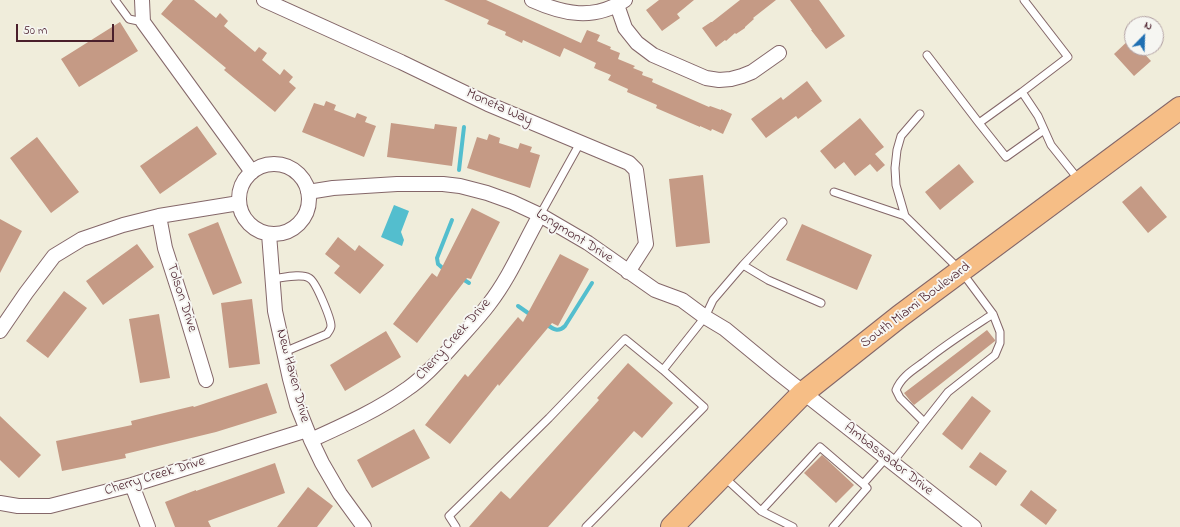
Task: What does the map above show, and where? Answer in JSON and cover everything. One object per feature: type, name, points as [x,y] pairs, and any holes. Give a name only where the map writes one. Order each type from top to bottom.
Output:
[{"type":"main road","name":"South Miami Boulevard","points":[[672,527],[803,393],[900,316],[1180,108]]},
{"type":"street","points":[[142,0],[143,22],[252,172]]},
{"type":"street","name":"Moneta Way","points":[[264,0],[401,62],[488,104],[629,163],[636,170],[646,244],[628,272]]},
{"type":"street","points":[[532,0],[560,11],[579,14],[602,10],[621,3],[626,28],[637,43],[653,55],[706,78],[719,80],[742,76],[752,72],[779,53]]},
{"type":"street","points":[[274,164],[285,166],[296,172],[304,181],[308,192],[309,203],[306,213],[300,223],[291,230],[280,233],[269,234],[258,230],[249,224],[242,214],[239,203],[240,192],[244,181],[252,172],[262,166],[274,164]]},
{"type":"street","name":"Longmont Drive","points":[[308,192],[333,188],[398,184],[443,184],[460,186],[487,193],[512,202],[540,215],[588,243],[655,290],[682,300],[724,329],[803,393]]},
{"type":"street","points":[[0,331],[54,256],[82,239],[123,224],[159,216],[239,203]]},
{"type":"street","name":"Cherry Creek Drive","points":[[0,503],[18,506],[50,506],[132,485],[309,435],[355,420],[385,404],[408,389],[428,372],[489,304],[505,280],[540,215]]},
{"type":"street","name":"Tolson Drive","points":[[159,216],[164,248],[206,380]]},
{"type":"street","name":"New Haven Drive","points":[[269,234],[275,311],[297,404],[322,463],[340,494],[363,526]]},
{"type":"street","name":"Ambassador Drive","points":[[803,393],[974,527]]},
{"type":"street","points":[[132,485],[148,527]]},
{"type":"lane","points":[[115,0],[129,19],[143,22]]},
{"type":"lane","points":[[979,123],[1068,56],[1024,0]]},
{"type":"lane","points":[[927,55],[1006,157],[1044,130]]},
{"type":"lane","points":[[1022,92],[1038,116],[1051,145],[1081,182]]},
{"type":"lane","points":[[905,216],[896,185],[895,168],[897,150],[901,136],[920,114]]},
{"type":"lane","points":[[540,215],[580,143]]},
{"type":"lane","points":[[834,192],[905,216],[961,270],[993,314],[1000,332],[1000,343],[994,355],[948,392],[924,422],[889,460],[863,484]]},
{"type":"lane","points":[[663,370],[705,317],[713,300],[783,222]]},
{"type":"lane","points":[[743,265],[768,280],[821,303]]},
{"type":"lane","points":[[272,279],[301,276],[310,278],[315,284],[330,321],[331,328],[327,334],[284,352]]},
{"type":"lane","points":[[924,422],[900,398],[896,390],[898,384],[939,350],[993,314]]},
{"type":"lane","points":[[456,527],[449,516],[549,418],[625,339],[663,370],[704,407],[586,527]]},
{"type":"lane","points":[[761,511],[820,447],[868,488],[833,527]]},
{"type":"lane","points":[[722,476],[761,511],[794,527]]},
{"type":"water","points":[[394,205],[409,211],[401,232],[404,240],[402,246],[381,237]]},
{"type":"building","points":[[173,0],[194,0],[216,18],[220,13],[228,21],[224,26],[255,52],[259,47],[267,53],[262,60],[280,75],[284,69],[293,77],[289,82],[296,88],[275,112],[224,70],[226,68],[161,14]]},
{"type":"building","points":[[444,0],[486,0],[581,43],[587,30],[600,35],[597,41],[620,53],[618,59],[635,66],[633,68],[643,72],[642,75],[653,79],[652,82],[709,107],[721,109],[732,114],[723,134],[712,129],[711,131],[700,127],[656,108],[657,105],[627,92],[628,89],[608,80],[611,75],[594,68],[596,63],[564,48],[560,57],[523,40],[522,43],[505,35],[506,32],[487,24],[489,20]]},
{"type":"building","points":[[659,0],[694,0],[677,14],[680,18],[662,31],[646,10]]},
{"type":"building","points":[[740,0],[776,0],[753,18],[754,19],[745,28],[736,34],[735,33],[716,47],[702,28]]},
{"type":"building","points":[[790,0],[819,0],[845,36],[826,49]]},
{"type":"building","points":[[120,22],[138,51],[79,87],[61,59]]},
{"type":"building","points":[[1124,45],[1124,56],[1146,56],[1151,61],[1134,76],[1114,54]]},
{"type":"building","points":[[807,81],[822,101],[798,119],[796,116],[766,138],[751,119],[781,97],[783,100]]},
{"type":"building","points":[[326,101],[336,105],[334,110],[355,118],[357,113],[367,117],[365,122],[376,126],[364,157],[302,132],[314,103],[324,106]]},
{"type":"building","points":[[860,118],[884,147],[875,154],[885,165],[877,172],[870,164],[855,176],[844,162],[835,169],[820,151]]},
{"type":"building","points":[[391,123],[434,129],[435,124],[457,127],[452,166],[387,157]]},
{"type":"building","points":[[197,126],[217,154],[160,194],[140,166]]},
{"type":"building","points":[[489,134],[500,138],[499,143],[518,149],[520,143],[532,147],[530,152],[540,155],[530,188],[467,168],[477,137],[487,140]]},
{"type":"building","points":[[37,137],[79,192],[51,213],[10,158]]},
{"type":"building","points":[[959,164],[974,182],[940,210],[925,192]]},
{"type":"building","points":[[703,175],[710,243],[676,247],[669,179]]},
{"type":"building","points":[[1141,186],[1167,217],[1148,233],[1122,202]]},
{"type":"building","points":[[472,208],[500,222],[471,279],[467,278],[417,343],[393,324],[432,273],[437,277]]},
{"type":"building","points":[[0,219],[22,231],[0,273]]},
{"type":"building","points":[[218,222],[242,283],[213,295],[188,234]]},
{"type":"building","points":[[802,224],[872,255],[857,290],[786,260]]},
{"type":"building","points":[[338,237],[355,251],[359,245],[384,265],[360,294],[334,273],[340,266],[325,254]]},
{"type":"building","points":[[137,244],[154,267],[103,305],[86,281]]},
{"type":"building","points":[[560,254],[589,269],[558,326],[552,323],[499,386],[498,384],[450,444],[425,425],[465,374],[468,377],[518,317],[523,322]]},
{"type":"building","points":[[64,291],[87,308],[48,358],[26,341]]},
{"type":"building","points":[[252,299],[260,364],[229,368],[221,303]]},
{"type":"building","points":[[159,314],[170,378],[140,383],[129,319]]},
{"type":"building","points":[[987,330],[995,341],[914,405],[912,403],[904,393]]},
{"type":"building","points":[[386,331],[401,357],[345,391],[330,365]]},
{"type":"building","points":[[628,363],[673,403],[642,438],[634,431],[548,527],[469,527],[501,491],[510,499],[599,400],[597,398]]},
{"type":"building","points":[[267,383],[277,413],[216,432],[125,454],[126,458],[62,471],[56,441],[132,425],[131,421],[194,407]]},
{"type":"building","points":[[972,396],[991,411],[962,450],[942,434]]},
{"type":"building","points":[[0,416],[41,455],[19,478],[0,460]]},
{"type":"building","points":[[414,429],[430,458],[372,488],[357,460]]},
{"type":"building","points":[[980,452],[1007,471],[996,486],[969,467]]},
{"type":"building","points":[[822,455],[854,485],[836,503],[804,473]]},
{"type":"building","points":[[275,463],[285,493],[208,521],[211,527],[175,527],[165,502]]},
{"type":"building","points":[[308,487],[333,506],[317,527],[277,527]]},
{"type":"building","points":[[1031,490],[1057,510],[1046,525],[1020,505]]},
{"type":"waterway","points":[[459,170],[464,127]]},
{"type":"waterway","points":[[446,271],[438,264],[437,258],[452,220]]},
{"type":"waterway","points":[[461,278],[469,283]]},
{"type":"waterway","points":[[546,324],[553,329],[558,330],[565,326],[592,283]]},
{"type":"waterway","points":[[518,306],[531,315]]}]
